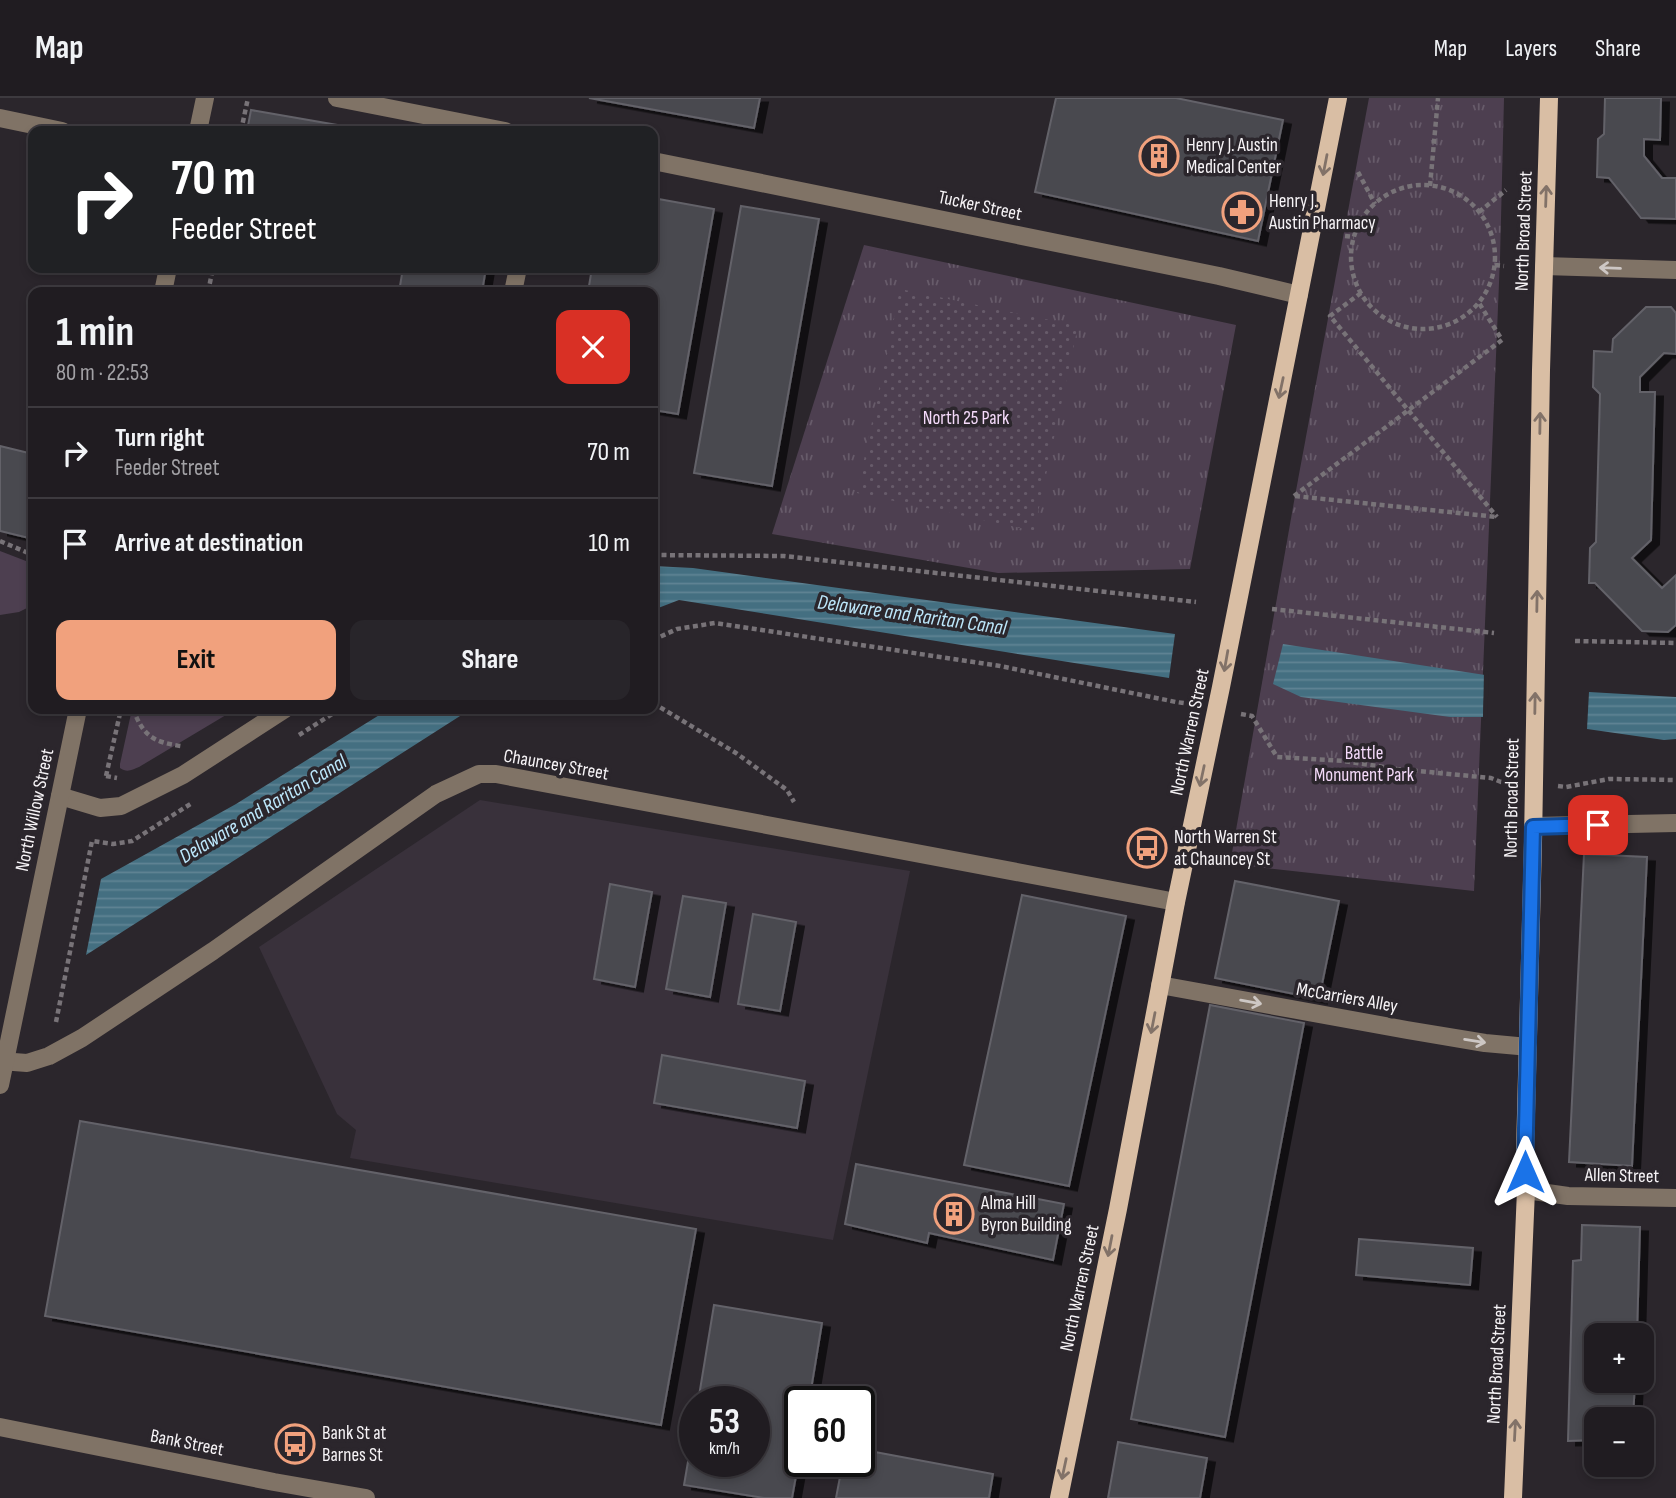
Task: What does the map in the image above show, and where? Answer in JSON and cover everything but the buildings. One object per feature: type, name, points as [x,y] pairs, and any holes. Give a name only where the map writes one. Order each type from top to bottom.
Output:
[{"type":"main road","name":"North Warren Street","points":[[1059,1498],[1338,98]]},
{"type":"main road","name":"North Broad Street","points":[[1513,1498],[1526,1190],[1541,370],[1549,98]]},
{"type":"street","points":[[199,126],[205,98]]},
{"type":"street","points":[[337,98],[480,126]]},
{"type":"street","points":[[0,118],[38,126]]},
{"type":"street","name":"Tucker Street","points":[[658,162],[1219,276],[1299,295]]},
{"type":"street","points":[[1544,266],[1676,270]]},
{"type":"street","name":"North Willow Street","points":[[0,1085],[2,1062],[77,714]]},
{"type":"street","points":[[60,796],[100,808],[121,806],[183,775],[277,714]]},
{"type":"street","name":"Chauncey Street","points":[[2,1062],[27,1063],[49,1056],[82,1038],[213,951],[436,794],[480,774],[496,774],[1176,902]]},
{"type":"street","points":[[1533,827],[1676,823]]},
{"type":"street","name":"McCarriers Alley","points":[[1160,985],[1407,1030],[1528,1047]]},
{"type":"street","name":"Allen Street","points":[[1526,1190],[1568,1196],[1676,1198]]},
{"type":"street","name":"Bank Street","points":[[0,1427],[272,1490],[366,1498]]},
{"type":"path","points":[[242,126],[248,98]]},
{"type":"path","points":[[1430,186],[1438,98]]},
{"type":"path","points":[[1358,172],[1375,204]]},
{"type":"path","points":[[1425,185],[1448,189],[1469,201],[1485,219],[1494,241],[1495,265],[1490,285],[1479,303],[1463,317],[1444,326],[1423,329],[1402,326],[1382,317],[1367,302],[1356,284],[1351,261],[1354,237],[1364,216],[1375,204],[1402,188],[1425,185]]},
{"type":"path","points":[[1479,212],[1506,190]]},
{"type":"path","points":[[1345,236],[1354,237]]},
{"type":"path","points":[[1495,265],[1504,266]]},
{"type":"path","points":[[1362,293],[1329,316],[1408,410],[1497,517],[1294,496],[1408,410],[1502,340],[1479,303]]},
{"type":"path","points":[[0,541],[28,553]]},
{"type":"path","points":[[658,555],[784,556],[1196,602]]},
{"type":"path","points":[[1272,609],[1494,633]]},
{"type":"path","points":[[658,638],[677,629],[715,623],[1000,666],[1188,703]]},
{"type":"path","points":[[1575,641],[1676,643]]},
{"type":"path","points":[[658,706],[736,753],[787,790],[813,834]]},
{"type":"path","points":[[61,998],[120,714]]},
{"type":"path","points":[[135,714],[140,726],[153,739],[190,747]]},
{"type":"path","points":[[294,738],[332,714]]},
{"type":"path","points":[[1242,714],[1252,716],[1277,757],[1344,761],[1491,778],[1501,782]]},
{"type":"path","points":[[1566,787],[1609,779],[1676,780]]},
{"type":"path","points":[[92,841],[113,844],[132,841],[201,797]]},
{"type":"shaded area","points":[[480,800],[910,871],[833,1240],[350,1158],[356,1130],[337,1114],[259,947]]},
{"type":"green space","name":"Battle Monument Park","points":[[1369,98],[1504,98],[1474,891],[1230,864]]},
{"type":"green space","name":"North 25 Park","points":[[864,245],[1236,325],[1190,569],[998,573],[772,534]]},
{"type":"green space","points":[[900,289],[1078,326],[1034,531],[857,493]]},
{"type":"green space","points":[[0,551],[28,563],[28,608],[0,615]]},
{"type":"green space","points":[[131,714],[228,714],[139,767],[127,771],[120,768]]},
{"type":"water","name":"Delaware and Raritan Canal","points":[[658,566],[693,568],[1175,634],[1169,678],[679,600],[658,608]]},
{"type":"water","points":[[1283,644],[1485,675],[1483,717],[1450,717],[1301,697],[1273,684]]},
{"type":"water","points":[[1589,692],[1676,697],[1676,739],[1664,740],[1587,729]]},
{"type":"water","name":"Delaware and Raritan Canal","points":[[381,714],[463,714],[86,955],[101,879],[236,804]]},
{"type":"pier","points":[[1484,671],[1489,675],[1487,718],[1483,721]]},
{"type":"place","name":"Henry J. Austin Medical Center","points":[[1159,156]]},
{"type":"place","name":"Henry J. Austin Pharmacy","points":[[1242,212]]},
{"type":"place","name":"North Warren St at Chauncey St","points":[[1147,848]]},
{"type":"place","name":"Alma Hill Byron Building","points":[[954,1214]]},
{"type":"place","name":"Bank St at Barnes St","points":[[295,1444]]},
{"type":"route","points":[[1525,1172],[1533,827],[1598,825]]}]
